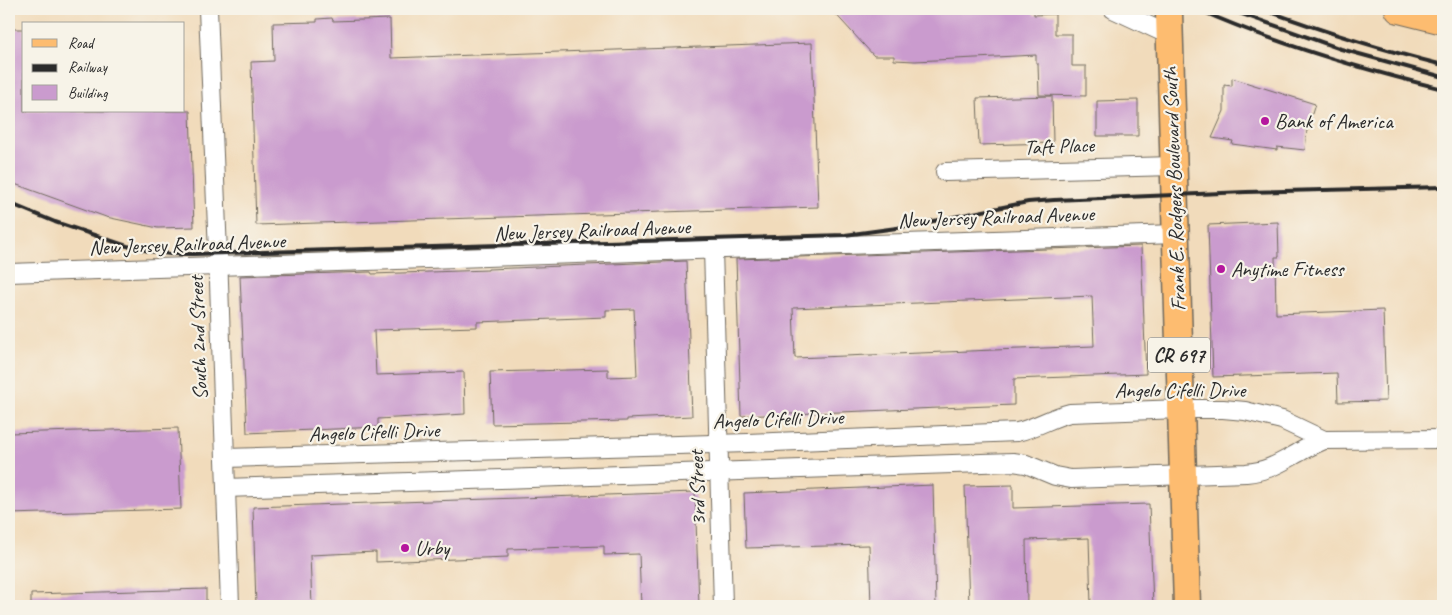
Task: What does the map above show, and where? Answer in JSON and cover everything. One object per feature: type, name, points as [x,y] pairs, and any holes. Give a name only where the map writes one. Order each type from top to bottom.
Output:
[{"type":"highway","points":[[1398,9],[1443,20]]},
{"type":"main road","name":"Frank E. Rodgers Boulevard South","points":[[1169,24],[1187,606]]},
{"type":"street","name":"South 2nd Street","points":[[208,9],[230,606]]},
{"type":"street","points":[[1113,9],[1169,24]]},
{"type":"street","name":"Taft Place","points":[[945,172],[1174,166]]},
{"type":"street","name":"New Jersey Railroad Avenue","points":[[9,273],[1176,234]]},
{"type":"street","name":"3rd Street","points":[[713,248],[723,606]]},
{"type":"street","name":"Angelo Cifelli Drive","points":[[225,458],[718,444],[1017,432],[1070,413],[1181,409],[1223,409],[1261,414],[1282,420],[1324,440],[1443,439]]},
{"type":"street","name":"Angelo Cifelli Drive","points":[[226,488],[1012,462],[1026,464],[1055,476],[1070,479],[1246,473],[1272,468],[1324,440]]},
{"type":"building","points":[[831,9],[884,9],[884,13],[1034,9],[1034,15],[1055,14],[1055,34],[1072,34],[1072,66],[1086,66],[1086,96],[1039,95],[1036,55],[915,61],[894,60],[894,56],[874,56]]},
{"type":"building","points":[[332,18],[333,21],[390,19],[391,58],[812,43],[818,207],[256,225],[251,62],[274,61],[273,23],[317,22],[317,19]]},
{"type":"building","points":[[9,29],[22,29],[22,112],[190,111],[194,227],[158,228],[106,217],[9,182]]},
{"type":"building","name":"Bank of America","points":[[1232,78],[1315,104],[1307,130],[1305,150],[1277,147],[1277,150],[1232,144],[1233,141],[1212,138],[1224,111],[1224,85],[1232,86]]},
{"type":"building","points":[[1052,96],[1053,143],[979,145],[977,98]]},
{"type":"building","points":[[1138,100],[1138,136],[1097,136],[1097,101]]},
{"type":"building","points":[[1278,222],[1279,257],[1275,257],[1276,314],[1383,310],[1386,401],[1338,402],[1337,373],[1213,377],[1208,225]]},
{"type":"building","points":[[1141,246],[1146,374],[1014,379],[1014,405],[741,416],[736,259]],"holes":[[[1092,296],[1094,346],[795,358],[793,308]]]},
{"type":"building","points":[[686,261],[692,416],[627,419],[627,421],[492,424],[490,372],[608,369],[608,377],[637,376],[634,309],[606,310],[606,317],[477,322],[477,327],[374,330],[376,375],[464,372],[465,414],[378,419],[378,427],[247,433],[240,276],[371,272],[372,274]]},
{"type":"building","points":[[178,428],[181,509],[9,514],[9,433]]},
{"type":"building","points":[[933,485],[936,606],[871,606],[869,545],[746,548],[744,493]]},
{"type":"building","points":[[1013,485],[1013,508],[1149,504],[1153,606],[1091,606],[1089,538],[1026,540],[1027,606],[969,606],[965,486]]},
{"type":"building","name":"Urby","points":[[695,492],[699,606],[641,606],[639,554],[604,555],[604,546],[508,549],[508,557],[376,562],[376,552],[310,555],[312,606],[256,606],[253,507]]},
{"type":"building","points":[[206,589],[206,606],[31,606],[31,594]]},
{"type":"railway","points":[[1197,9],[1318,55],[1443,89]]},
{"type":"railway","points":[[1228,9],[1341,49],[1443,77]]},
{"type":"railway","points":[[1262,9],[1352,40],[1443,65]]},
{"type":"railway","points":[[9,203],[55,222],[127,246],[170,254],[193,254],[845,235],[904,227],[1028,202],[1246,192],[1443,187]]},
{"type":"place","name":"Bank of America","points":[[1265,121]]},
{"type":"place","name":"Anytime Fitness","points":[[1221,269]]},
{"type":"place","name":"Urby","points":[[405,548]]}]
